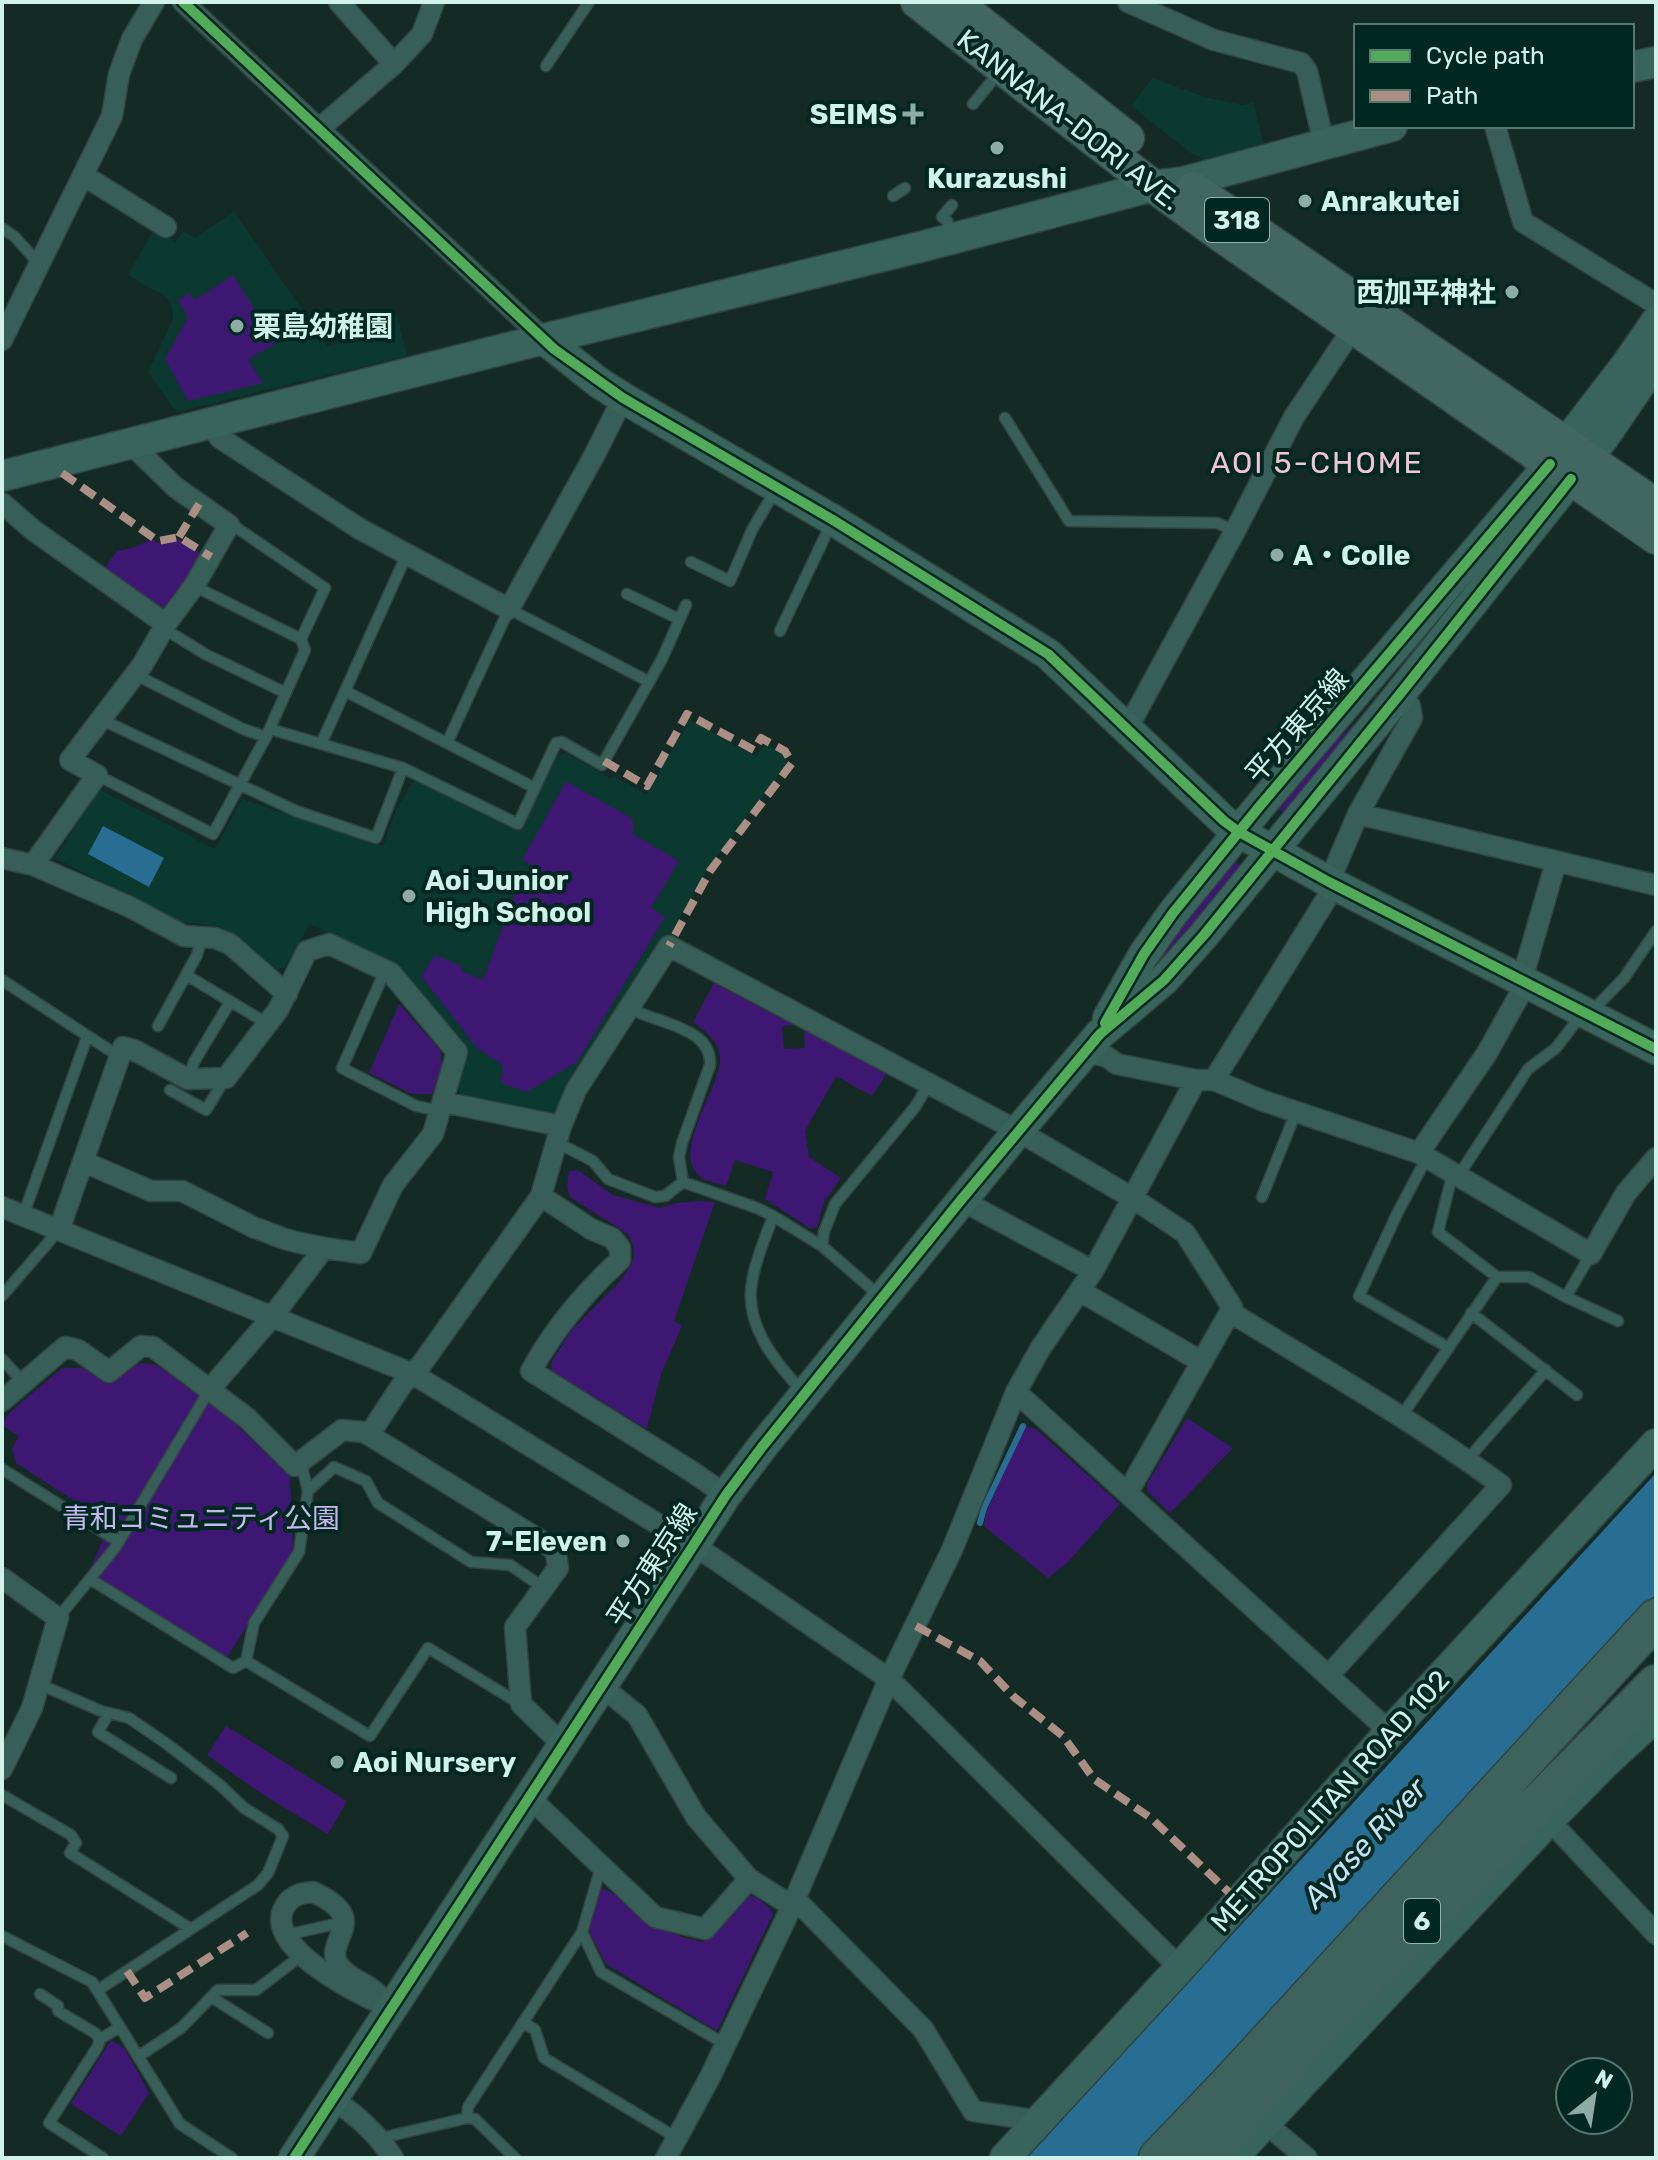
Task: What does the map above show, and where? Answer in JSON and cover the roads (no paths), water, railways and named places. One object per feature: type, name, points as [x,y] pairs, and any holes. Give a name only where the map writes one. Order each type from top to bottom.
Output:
[{"type":"highway","points":[[1158,2158],[1656,1618]]},
{"type":"highway","points":[[1226,2087],[1341,1977],[1656,1646]]},
{"type":"highway","name":"6","points":[[1189,2158],[1656,1682]]},
{"type":"highway","name":"6","points":[[1203,2158],[1306,2046],[1656,1682]]},
{"type":"main road","name":"KANNANA-DORI AVE.","points":[[917,2],[1153,186],[1353,328],[1568,461],[1656,505]]},
{"type":"main road","name":"KANNANA-DORI AVE.","points":[[975,9],[1184,182],[1568,461],[1656,538]]},
{"type":"main road","points":[[1634,67],[1656,62]]},
{"type":"main road","points":[[2,476],[901,245],[953,238],[1153,186],[1184,182],[1384,128]]},
{"type":"main road","name":"平方東京線","points":[[1092,1042],[1164,980],[1204,935],[1400,694],[1568,461],[1656,322]]},
{"type":"main road","points":[[544,339],[623,398],[833,520],[1048,654],[1239,832],[1656,1049]]},
{"type":"main road","name":"平方東京線","points":[[294,2158],[726,1495],[805,1393],[1092,1042],[1144,954],[1239,832],[1568,461],[1604,437],[1656,361]]},
{"type":"main road","name":"METROPOLITAN ROAD 102","points":[[1005,2158],[1180,1968],[1390,1732],[1656,1444]]},
{"type":"main road","points":[[1232,2158],[1549,1820],[1656,1716]]},
{"type":"street","points":[[2,340],[112,116],[119,74],[132,39],[154,2]]},
{"type":"street","points":[[183,2],[544,339]]},
{"type":"street","points":[[339,2],[394,64]]},
{"type":"street","points":[[320,128],[394,64],[422,34],[434,2]]},
{"type":"street","points":[[1128,2],[1214,40],[1301,63],[1307,71],[1324,144]]},
{"type":"street","points":[[1496,128],[1523,222],[1656,304]]},
{"type":"street","points":[[83,175],[166,227]]},
{"type":"street","points":[[1127,729],[1294,417],[1353,328]]},
{"type":"street","points":[[210,424],[220,438],[360,529],[509,609],[623,398]]},
{"type":"street","points":[[33,865],[97,775],[70,760],[143,664],[229,525],[175,487],[131,444]]},
{"type":"street","points":[[2,503],[33,530],[164,626]]},
{"type":"street","points":[[666,2158],[793,1902],[889,1679],[952,1550],[1016,1392],[1040,1349],[1093,1271],[1131,1203],[1131,1197],[1332,883],[1358,814],[1412,718],[1410,706],[1400,694]]},
{"type":"street","points":[[1358,814],[1656,885]]},
{"type":"street","points":[[3,859],[33,865],[130,907],[184,936],[215,938],[230,944],[287,994]]},
{"type":"street","points":[[1423,1155],[1520,994],[1556,862]]},
{"type":"street","points":[[59,1230],[123,1047],[188,1079],[226,1078],[268,1024],[287,994],[307,951],[329,944],[391,973],[457,1052],[433,1134],[393,1185],[361,1253],[282,1238],[255,1228],[182,1191],[151,1191],[84,1162]]},
{"type":"street","points":[[369,1435],[403,1383],[413,1374],[541,1196],[576,1090],[669,946],[1018,1131],[1131,1197],[1185,1233],[1232,1307],[1128,1492]]},
{"type":"street","points":[[1092,1042],[1117,1064],[1205,1080],[1423,1155],[1591,1254],[1626,1193],[1656,1158]]},
{"type":"street","points":[[441,1107],[560,1134]]},
{"type":"street","points":[[541,1196],[591,1229],[612,1238],[620,1248],[620,1260],[594,1283],[531,1371],[726,1495]]},
{"type":"street","points":[[961,1200],[1093,1271]]},
{"type":"street","points":[[2,1207],[413,1374],[693,1546],[889,1679],[1180,1968]]},
{"type":"street","points":[[210,1389],[272,1317],[324,1248]]},
{"type":"street","points":[[1080,1291],[1202,1362]]},
{"type":"street","points":[[1230,1312],[1401,1417],[1501,1485],[1329,1675]]},
{"type":"street","points":[[2,1401],[65,1347],[78,1350],[109,1372],[141,1346],[153,1347],[247,1418],[295,1466],[342,1430],[369,1435],[551,1547],[556,1553],[558,1568],[515,1627],[521,1704],[563,1745]]},
{"type":"street","points":[[1016,1392],[1390,1732]]},
{"type":"street","points":[[2,1578],[58,1618],[32,1708],[2,1769]]},
{"type":"street","points":[[601,1686],[637,1715],[696,1817],[749,1879],[793,1902],[923,2029],[973,2111],[1040,2121]]},
{"type":"street","points":[[529,1797],[655,1917],[705,1929],[749,1879]]},
{"type":"street","points":[[1549,1820],[1656,1934]]},
{"type":"street","points":[[313,1892],[332,1902],[342,1914],[344,1922],[335,1957],[337,1963],[392,2008],[366,1998],[302,1955],[282,1925],[288,1901],[296,1895],[313,1892]]},
{"type":"street","points":[[332,2099],[381,2138],[393,2158]]},
{"type":"street","points":[[1265,2123],[1307,2158]]},
{"type":"lane","points":[[546,66],[589,2]]},
{"type":"lane","points":[[973,104],[1002,69]]},
{"type":"lane","points":[[893,196],[905,188]]},
{"type":"lane","points":[[952,205],[942,217],[947,221],[953,238]]},
{"type":"lane","points":[[2,228],[15,237],[39,264]]},
{"type":"lane","points":[[1005,418],[1069,521],[1217,523],[1235,531]]},
{"type":"lane","points":[[691,562],[730,581],[752,530],[777,487]]},
{"type":"lane","points":[[780,631],[833,520]]},
{"type":"lane","points":[[229,525],[325,588],[301,639]]},
{"type":"lane","points":[[321,744],[407,554]]},
{"type":"lane","points":[[97,775],[213,834],[268,733],[305,650],[301,639],[194,586]]},
{"type":"lane","points":[[627,594],[679,619]]},
{"type":"lane","points":[[134,674],[243,729],[321,744],[403,768],[518,824],[556,743],[562,742],[602,765],[662,659],[686,605]]},
{"type":"lane","points":[[447,743],[509,609],[648,681]]},
{"type":"lane","points":[[164,626],[205,654],[286,693]]},
{"type":"lane","points":[[345,691],[535,788]]},
{"type":"lane","points":[[100,719],[296,811],[376,838],[403,768]]},
{"type":"lane","points":[[1618,1321],[1529,1277],[1497,1277],[1438,1232],[1456,1173],[1528,1069],[1556,1048],[1624,978],[1656,931]]},
{"type":"lane","points":[[158,1026],[197,955],[202,937]]},
{"type":"lane","points":[[385,971],[342,1068],[416,1106],[441,1107]]},
{"type":"lane","points":[[186,975],[268,1024]]},
{"type":"lane","points":[[2,980],[120,1057]]},
{"type":"lane","points":[[188,1079],[194,1062],[230,1002]]},
{"type":"lane","points":[[629,1008],[693,1033],[703,1040],[708,1050],[710,1065],[679,1157],[683,1182]]},
{"type":"lane","points":[[23,1216],[87,1037]]},
{"type":"lane","points":[[170,1090],[206,1110],[220,1087],[220,1078]]},
{"type":"lane","points":[[822,1246],[835,1204],[915,1107],[929,1084]]},
{"type":"lane","points":[[1262,1197],[1296,1112]]},
{"type":"lane","points":[[560,1134],[593,1161],[608,1179],[655,1197],[665,1196],[683,1182]]},
{"type":"lane","points":[[1423,1155],[1359,1296],[1449,1348]]},
{"type":"lane","points":[[683,1182],[773,1216],[822,1246],[883,1299]]},
{"type":"lane","points":[[773,1216],[752,1279],[750,1297],[765,1346],[805,1393]]},
{"type":"lane","points":[[2,1296],[59,1230]]},
{"type":"lane","points":[[1566,1297],[1591,1254]]},
{"type":"lane","points":[[1401,1417],[1497,1277]]},
{"type":"lane","points":[[1471,1313],[1577,1395]]},
{"type":"lane","points":[[2,1359],[23,1382]]},
{"type":"lane","points":[[1467,1460],[1546,1370]]},
{"type":"lane","points":[[58,1618],[119,1542],[210,1389]]},
{"type":"lane","points":[[90,1579],[233,1668],[246,1661],[254,1623],[299,1552],[308,1491],[301,1463]]},
{"type":"lane","points":[[308,1491],[334,1467],[366,1481],[378,1503],[471,1562],[510,1565],[544,1588]]},
{"type":"lane","points":[[2,1469],[119,1542]]},
{"type":"lane","points":[[246,1661],[370,1736],[428,1648],[521,1704]]},
{"type":"lane","points":[[39,1684],[129,1718],[220,1785],[244,1808],[278,1829],[283,1836],[268,1873],[258,1885],[98,1990]]},
{"type":"lane","points":[[109,1713],[98,1732],[171,1778]]},
{"type":"lane","points":[[2,1795],[71,1835],[76,1843],[70,1853],[191,1929]]},
{"type":"lane","points":[[467,2118],[468,2107],[582,1932],[601,1867]]},
{"type":"lane","points":[[286,1935],[344,1922]]},
{"type":"lane","points":[[582,1932],[601,1972],[725,2044]]},
{"type":"lane","points":[[2,1936],[92,1982],[180,2124],[232,2158]]},
{"type":"lane","points":[[139,2056],[181,2028],[218,1990],[256,1990],[302,1955]]},
{"type":"lane","points":[[40,1994],[58,2006],[58,2011],[100,2039]]},
{"type":"lane","points":[[211,1997],[268,2033]]},
{"type":"lane","points":[[523,2022],[535,2030],[544,2058],[677,2138]]},
{"type":"lane","points":[[103,2158],[49,2123],[100,2039],[120,2027]]},
{"type":"lane","points":[[381,2138],[467,2118],[475,2119],[515,2158]]},
{"type":"water","points":[[103,826],[164,858],[149,887],[88,854]]},
{"type":"water","name":"Ayase River","points":[[1656,1473],[1656,1594],[1139,2158],[1027,2158]]},
{"type":"waterway","points":[[980,1523],[984,1508],[1023,1426]]},
{"type":"place","name":"SEIMS","points":[[913,114]]},
{"type":"place","name":"Kurazushi","points":[[997,148]]},
{"type":"place","name":"Anrakutei","points":[[1305,201]]},
{"type":"place","name":"西加平神社","points":[[1512,292]]},
{"type":"place","name":"栗島幼稚園","points":[[237,326]]},
{"type":"place","name":"A・Colle","points":[[1277,555]]},
{"type":"place","name":"Aoi Junior High School","points":[[409,896]]},
{"type":"place","name":"7-Eleven","points":[[623,1541]]},
{"type":"place","name":"Aoi Nursery","points":[[337,1762]]},
{"type":"district","name":"AOI 5-CHOME","points":[[1317,463]]},
{"type":"park label","name":"青和コミュニティ公園","points":[[201,1518]]}]
